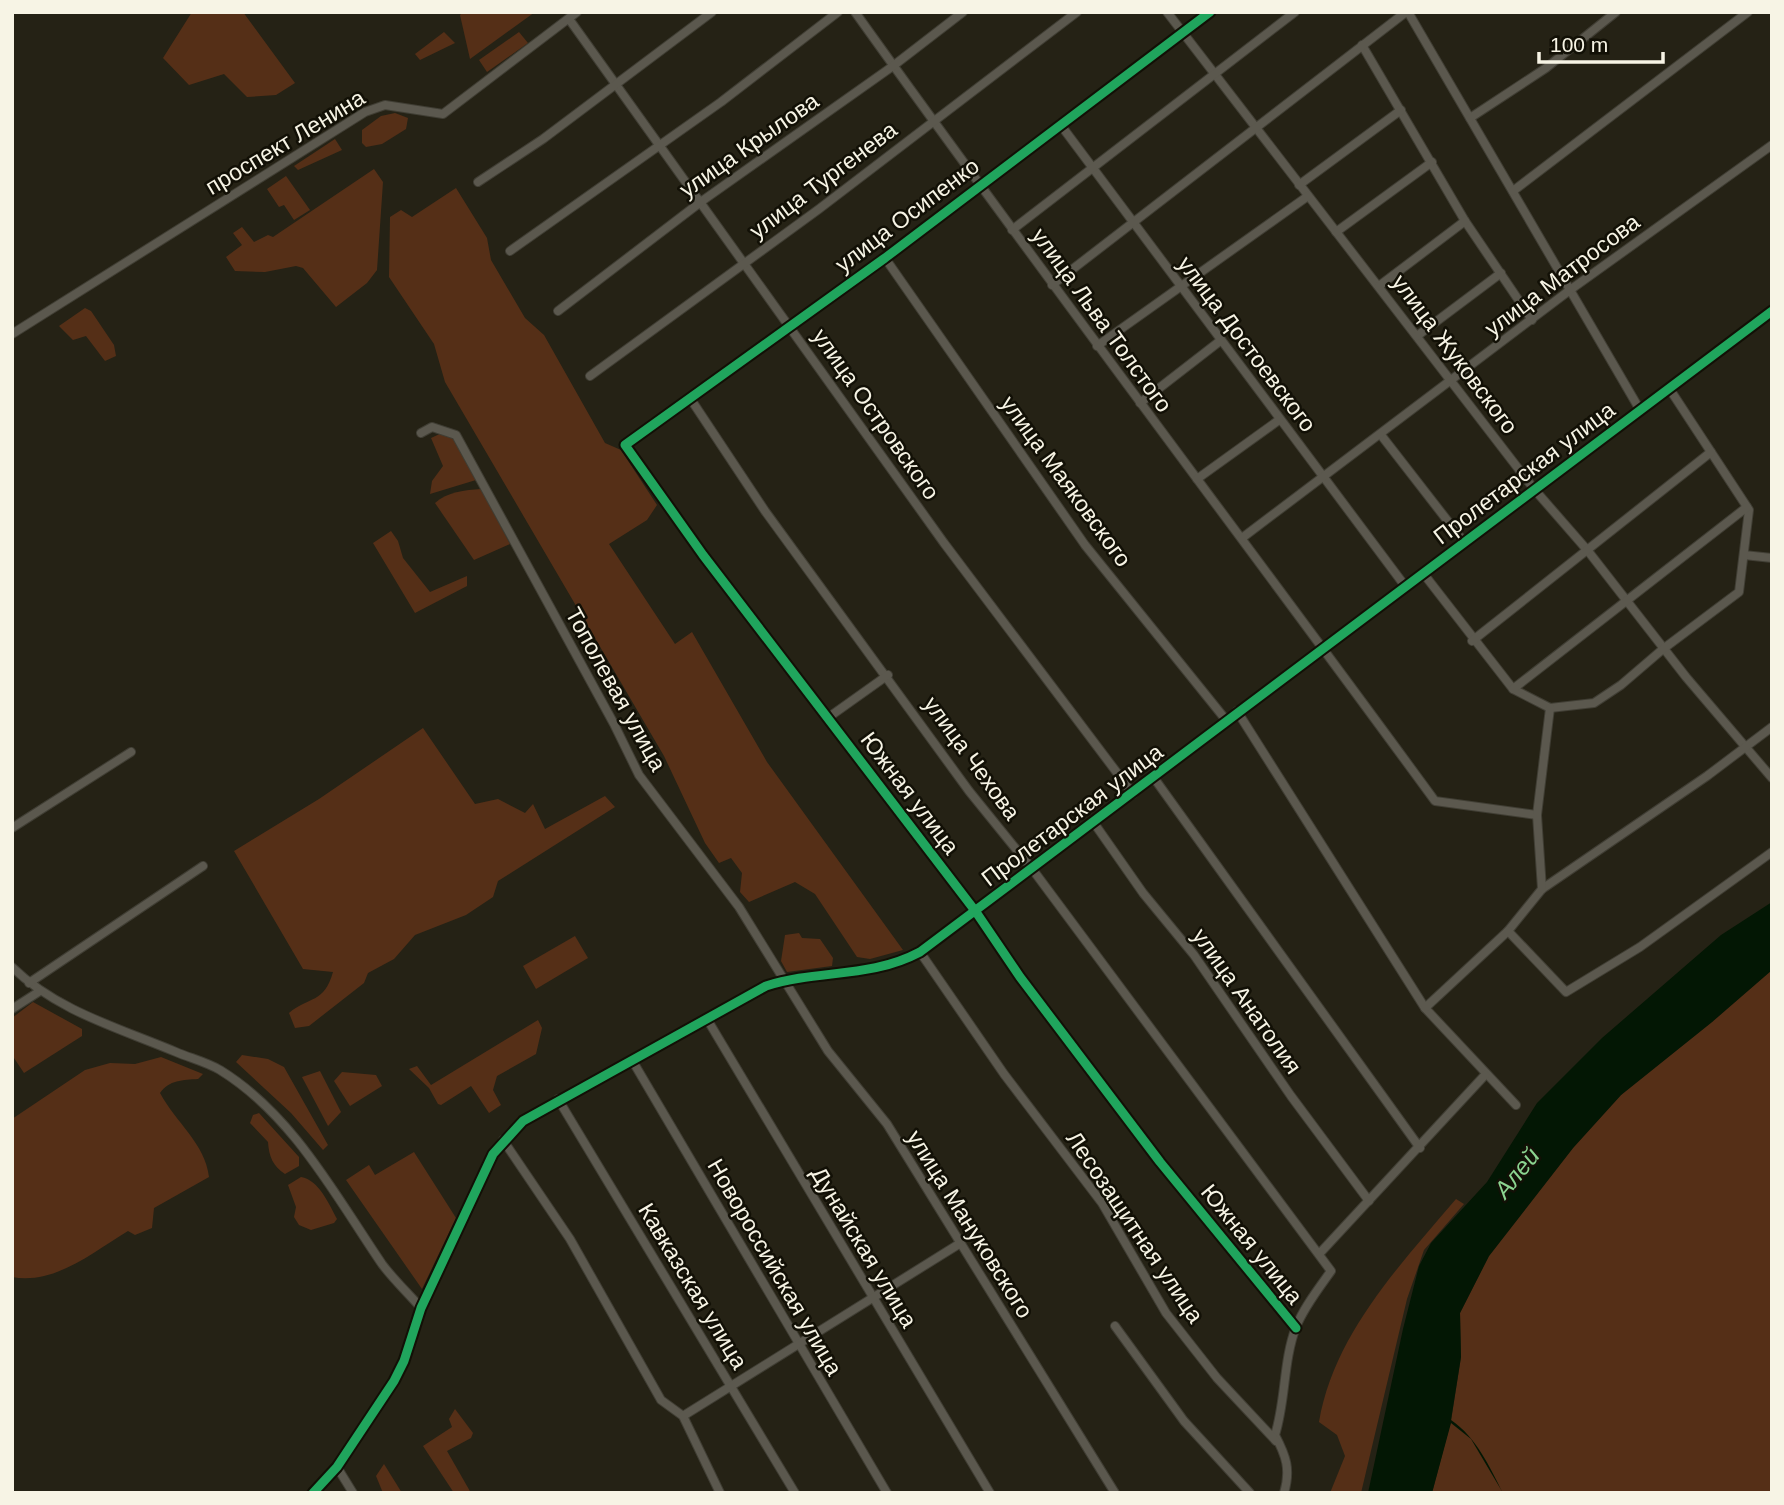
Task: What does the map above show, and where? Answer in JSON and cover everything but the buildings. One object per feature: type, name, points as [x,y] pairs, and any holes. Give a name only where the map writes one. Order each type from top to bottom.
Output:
[{"type":"street","name":"проспект Ленина","points":[[12,334],[365,112],[385,105],[443,114],[577,12]]},
{"type":"street","points":[[478,182],[617,84],[712,12]]},
{"type":"street","points":[[510,251],[661,145],[838,12]]},
{"type":"street","name":"улица Льва Толстого","points":[[855,12],[979,186],[1436,801],[1537,815]]},
{"type":"street","name":"улица Крылова","points":[[558,311],[702,201],[893,66],[963,12]]},
{"type":"street","name":"улица Тургенева","points":[[590,376],[934,122],[1077,12]]},
{"type":"street","name":"улица Жуковского","points":[[1167,12],[1534,489],[1588,551],[1625,603],[1772,778]]},
{"type":"street","name":"улица Осипенко","points":[[625,445],[885,258],[1210,12]]},
{"type":"street","points":[[1012,230],[1295,12]]},
{"type":"street","points":[[1052,285],[1407,12],[1640,410]]},
{"type":"street","points":[[1470,118],[1546,68],[1616,12]]},
{"type":"street","points":[[1513,191],[1748,12]]},
{"type":"street","name":"улица Островского","points":[[569,19],[746,262],[944,543],[1133,794]]},
{"type":"street","points":[[1362,45],[1433,162],[1465,221],[1532,320]]},
{"type":"street","points":[[1299,185],[1401,110]]},
{"type":"street","name":"улица Достоевского","points":[[1060,124],[1405,586]]},
{"type":"street","name":"улица Матросова","points":[[1242,538],[1452,382],[1570,290],[1772,145]]},
{"type":"street","points":[[1336,232],[1433,162]]},
{"type":"street","points":[[1097,346],[1308,196]]},
{"type":"street","points":[[1379,286],[1465,221]]},
{"type":"street","name":"улица Маяковского","points":[[885,258],[1085,545],[1226,720]]},
{"type":"street","points":[[1417,336],[1501,273]]},
{"type":"street","name":"Пролетарская улица","points":[[313,1493],[337,1467],[394,1381],[404,1361],[421,1308],[493,1154],[503,1140],[531,1114],[766,986],[785,980],[881,969],[920,952],[1033,870],[1322,647],[1770,315]]},
{"type":"street","points":[[1140,403],[1220,341]]},
{"type":"street","points":[[1423,573],[1472,641],[1513,690],[1550,708],[1594,703],[1621,685],[1663,649],[1740,592],[1747,507],[1669,388]]},
{"type":"street","name":"улица Чехова","points":[[690,398],[765,511],[969,791],[1033,870],[1321,1253],[1331,1270],[1296,1328]]},
{"type":"street","points":[[1197,479],[1279,419]]},
{"type":"street","name":"Тополевая улица","points":[[421,433],[432,427],[456,435],[614,724],[639,775],[739,907],[785,980]]},
{"type":"street","points":[[1381,435],[1464,542]]},
{"type":"street","name":"Южная улица","points":[[625,445],[703,555],[976,912],[1020,977],[1160,1162],[1296,1328],[1275,1435],[1287,1458],[1289,1475],[1284,1493]]},
{"type":"street","points":[[1472,641],[1557,571],[1588,551],[1711,452]]},
{"type":"street","points":[[1513,690],[1747,507]]},
{"type":"street","points":[[1744,555],[1772,558]]},
{"type":"street","points":[[829,718],[887,675]]},
{"type":"street","points":[[1542,889],[1537,815],[1550,708]]},
{"type":"street","points":[[1237,711],[1425,1007],[1485,1075],[1516,1105]]},
{"type":"street","points":[[1425,1007],[1508,931],[1542,889],[1747,748],[1772,727]]},
{"type":"street","points":[[12,828],[131,752]]},
{"type":"street","points":[[1154,778],[1420,1148]]},
{"type":"street","name":"улица Анатолия","points":[[1094,823],[1143,892],[1194,955],[1369,1201]]},
{"type":"street","points":[[1508,931],[1566,992],[1640,947],[1772,852]]},
{"type":"street","points":[[29,983],[203,866]]},
{"type":"street","name":"Лесозащитная улица","points":[[920,952],[1004,1074],[1102,1203],[1166,1314],[1217,1378],[1280,1445]]},
{"type":"street","points":[[12,967],[29,983],[64,1006],[218,1070],[250,1093],[275,1116],[316,1164],[384,1266],[421,1308]]},
{"type":"street","name":"улица Мануковского","points":[[785,980],[828,1052],[887,1124],[1115,1493]]},
{"type":"street","points":[[12,1009],[40,991]]},
{"type":"street","name":"Дунайская улица","points":[[707,1019],[990,1493]]},
{"type":"street","name":"Новороссийская улица","points":[[632,1060],[887,1493]]},
{"type":"street","points":[[1321,1253],[1485,1075]]},
{"type":"street","name":"Кавказская улица","points":[[558,1100],[795,1493]]},
{"type":"street","points":[[503,1140],[570,1238],[661,1400],[683,1416],[720,1493]]},
{"type":"street","points":[[683,1416],[960,1244]]},
{"type":"street","points":[[1115,1326],[1184,1422],[1251,1493]]},
{"type":"street","points":[[337,1467],[353,1493]]},
{"type":"shaded area","points":[[192,12],[243,12],[295,83],[276,95],[247,97],[224,74],[189,85],[163,58]]},
{"type":"shaded area","points":[[463,12],[535,12],[470,59],[460,15]]},
{"type":"shaded area","points":[[444,32],[455,43],[420,60],[415,54]]},
{"type":"shaded area","points":[[519,32],[528,43],[487,72],[479,60]]},
{"type":"shaded area","points":[[395,113],[408,118],[406,129],[382,144],[366,147],[362,143],[362,130],[381,116]]},
{"type":"shaded area","points":[[335,139],[342,150],[298,170],[294,166]]},
{"type":"shaded area","points":[[374,169],[383,182],[377,270],[367,283],[336,307],[303,268],[296,266],[265,272],[235,271],[226,257],[242,245],[233,233],[242,227],[254,242],[268,235],[273,237]]},
{"type":"shaded area","points":[[286,176],[310,210],[294,220],[284,205],[279,207],[267,189]]},
{"type":"shaded area","points":[[456,188],[487,238],[491,260],[525,318],[544,335],[605,443],[621,450],[657,505],[647,520],[609,544],[675,644],[692,632],[767,762],[903,950],[870,959],[857,957],[815,894],[795,882],[749,902],[740,892],[742,873],[731,858],[719,863],[705,843],[664,756],[445,382],[434,344],[389,277],[390,217],[401,210],[412,217]]},
{"type":"shaded area","points":[[85,308],[91,311],[114,345],[116,356],[105,361],[86,336],[73,340],[59,326]]},
{"type":"shaded area","points":[[444,432],[455,440],[476,480],[430,494],[432,481],[443,466],[431,438]]},
{"type":"shaded area","points":[[481,489],[510,544],[474,560],[435,503],[451,494]]},
{"type":"shaded area","points":[[391,531],[398,541],[403,558],[430,592],[467,576],[467,586],[415,613],[373,543]]},
{"type":"shaded area","points":[[423,728],[475,804],[498,799],[525,813],[533,804],[545,829],[605,796],[615,807],[498,881],[493,897],[466,915],[415,935],[394,959],[368,973],[364,983],[309,1026],[295,1028],[289,1013],[320,995],[333,972],[303,969],[234,851],[319,799]]},
{"type":"shaded area","points":[[799,933],[802,938],[820,939],[833,958],[832,966],[787,972],[781,961],[785,935]]},
{"type":"shaded area","points":[[575,936],[588,958],[536,989],[523,966]]},
{"type":"shaded area","points":[[1772,970],[1772,1493],[1432,1493],[1451,1421],[1461,1357],[1460,1313],[1489,1256],[1573,1148],[1621,1095]]},
{"type":"shaded area","points":[[33,1002],[82,1029],[82,1036],[24,1073],[12,1055],[12,1018]]},
{"type":"shaded area","points":[[538,1020],[542,1028],[536,1054],[497,1076],[493,1090],[501,1105],[489,1113],[471,1086],[441,1105],[438,1104],[429,1088],[409,1069],[417,1066],[431,1085]]},
{"type":"shaded area","points":[[242,1055],[268,1059],[284,1067],[328,1145],[323,1150],[291,1113],[236,1062]]},
{"type":"shaded area","points":[[161,1057],[203,1074],[198,1079],[172,1083],[160,1093],[196,1143],[209,1177],[154,1208],[152,1228],[135,1235],[128,1231],[73,1265],[58,1271],[28,1278],[12,1277],[12,1119],[85,1070],[110,1063],[135,1064]]},
{"type":"shaded area","points":[[320,1071],[341,1112],[328,1126],[302,1077]]},
{"type":"shaded area","points":[[342,1072],[376,1075],[382,1086],[350,1106],[334,1081]]},
{"type":"shaded area","points":[[259,1113],[299,1157],[299,1166],[285,1174],[277,1168],[268,1142],[250,1123],[253,1115]]},
{"type":"shaded area","points":[[414,1152],[456,1218],[422,1289],[346,1180],[369,1165],[375,1175]]},
{"type":"shaded area","points":[[301,1177],[313,1183],[323,1194],[337,1219],[334,1223],[311,1230],[299,1225],[294,1217],[296,1207],[288,1185]]},
{"type":"shaded area","points":[[1456,1199],[1464,1204],[1424,1250],[1407,1299],[1361,1493],[1330,1493],[1345,1456],[1337,1435],[1319,1422],[1339,1359],[1372,1302]]},
{"type":"shaded area","points":[[455,1409],[473,1433],[471,1438],[447,1451],[471,1493],[454,1493],[423,1446],[452,1427],[449,1419]]},
{"type":"shaded area","points":[[384,1464],[402,1493],[383,1493],[376,1476]]},
{"type":"water","name":"Алей","points":[[1772,902],[1772,970],[1621,1095],[1573,1148],[1489,1256],[1460,1313],[1461,1357],[1451,1420],[1468,1435],[1475,1444],[1503,1493],[1471,1439],[1451,1423],[1432,1493],[1368,1493],[1403,1329],[1419,1266],[1431,1243],[1487,1182],[1537,1103],[1602,1038],[1721,935]]},
{"type":"cycle path","points":[[1210,12],[885,258],[625,445],[703,555],[976,912],[1020,977],[1160,1162],[1296,1328]]},
{"type":"cycle path","points":[[313,1493],[337,1467],[394,1381],[404,1361],[421,1308],[493,1154],[523,1121],[766,986],[805,977],[882,966],[920,952],[1772,311]]}]
